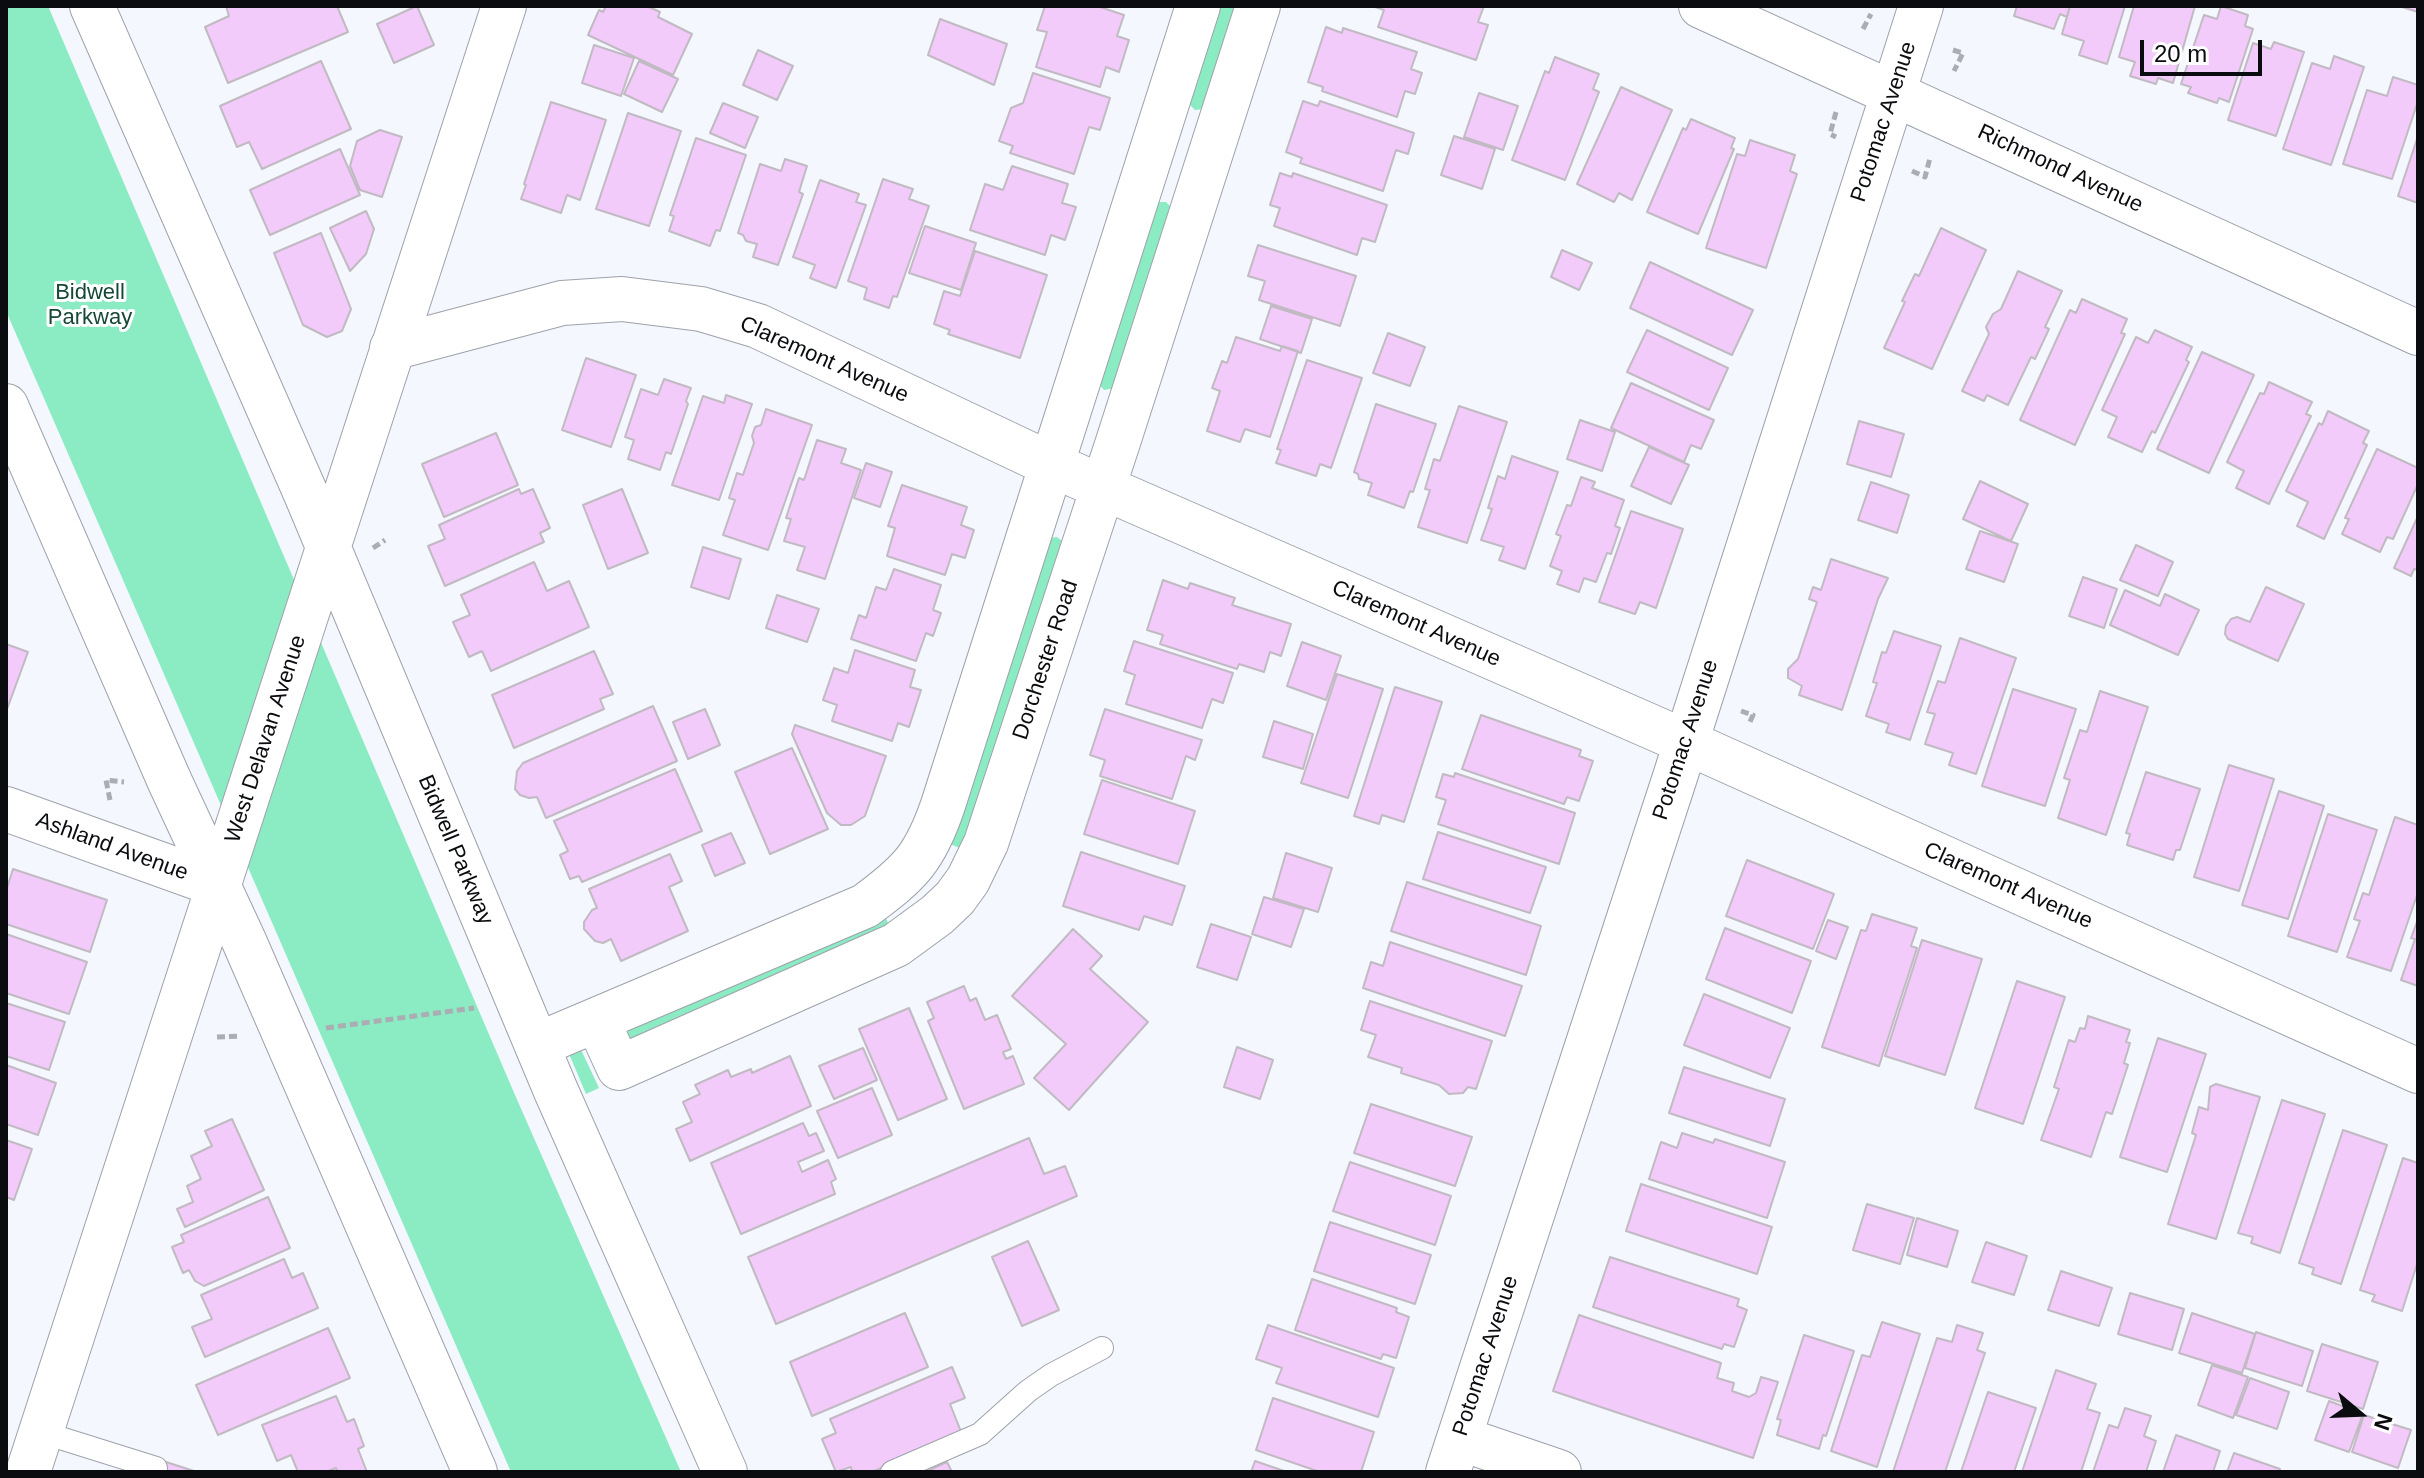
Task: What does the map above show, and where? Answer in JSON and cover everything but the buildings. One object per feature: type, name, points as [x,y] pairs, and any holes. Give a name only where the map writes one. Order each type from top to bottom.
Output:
[{"type":"street","name":"Bidwell Parkway","points":[[92,6],[328,548],[537,1045],[725,1472]]},
{"type":"street","name":"West Delavan Avenue","points":[[35,1452],[504,6]]},
{"type":"street","points":[[537,1045],[865,906],[914,866],[923,853],[943,805],[1198,6]]},
{"type":"street","name":"Dorchester Road","points":[[597,1020],[619,1068],[896,945],[924,926],[955,898],[968,880],[986,843],[1258,6]]},
{"type":"street","name":"Richmond Avenue","points":[[1701,6],[2418,333]]},
{"type":"street","name":"Potomac Avenue","points":[[1453,1455],[1686,742],[1921,6]]},
{"type":"street","points":[[1161,121],[1215,138]]},
{"type":"street","points":[[1144,175],[1198,192]]},
{"type":"street","name":"Claremont Avenue","points":[[392,348],[562,303],[622,299],[701,309],[758,326],[1103,488],[1686,742],[2418,1071]]},
{"type":"street","points":[[6,406],[475,1472]]},
{"type":"street","name":"Ashland Avenue","points":[[6,809],[218,885]]},
{"type":"street","points":[[923,853],[968,880]]},
{"type":"street","points":[[887,889],[924,926]]},
{"type":"street","points":[[1453,1455],[1559,1472]]},
{"type":"lane","points":[[892,1472],[980,1434],[1028,1391],[1102,1348]]},
{"type":"lane","points":[[35,1452],[156,1468]]},
{"type":"path","points":[[1863,29],[1872,10]]},
{"type":"path","points":[[1954,71],[1963,53]]},
{"type":"path","points":[[1830,134],[1839,103]]},
{"type":"path","points":[[1925,177],[1932,151]]},
{"type":"path","points":[[106,780],[110,801]]},
{"type":"path","points":[[313,1030],[486,1006]]},
{"type":"path","points":[[217,1037],[241,1036]]},
{"type":"green space","name":"Bidwell Parkway","points":[[6,6],[48,6],[515,1095],[681,1472],[511,1472],[6,311]]},
{"type":"green space","points":[[1220,6],[1239,6],[1203,109],[1195,110],[1189,98]]},
{"type":"green space","points":[[1159,202],[1166,202],[1171,212],[1115,388],[1104,390],[1098,383]]},
{"type":"green space","points":[[1057,537],[1063,547],[962,849],[950,844],[1050,538]]},
{"type":"green space","points":[[879,917],[886,918],[890,928],[633,1041],[627,1037],[629,1029]]},
{"type":"green space","points":[[577,1041],[599,1088],[586,1094],[564,1042]]}]
